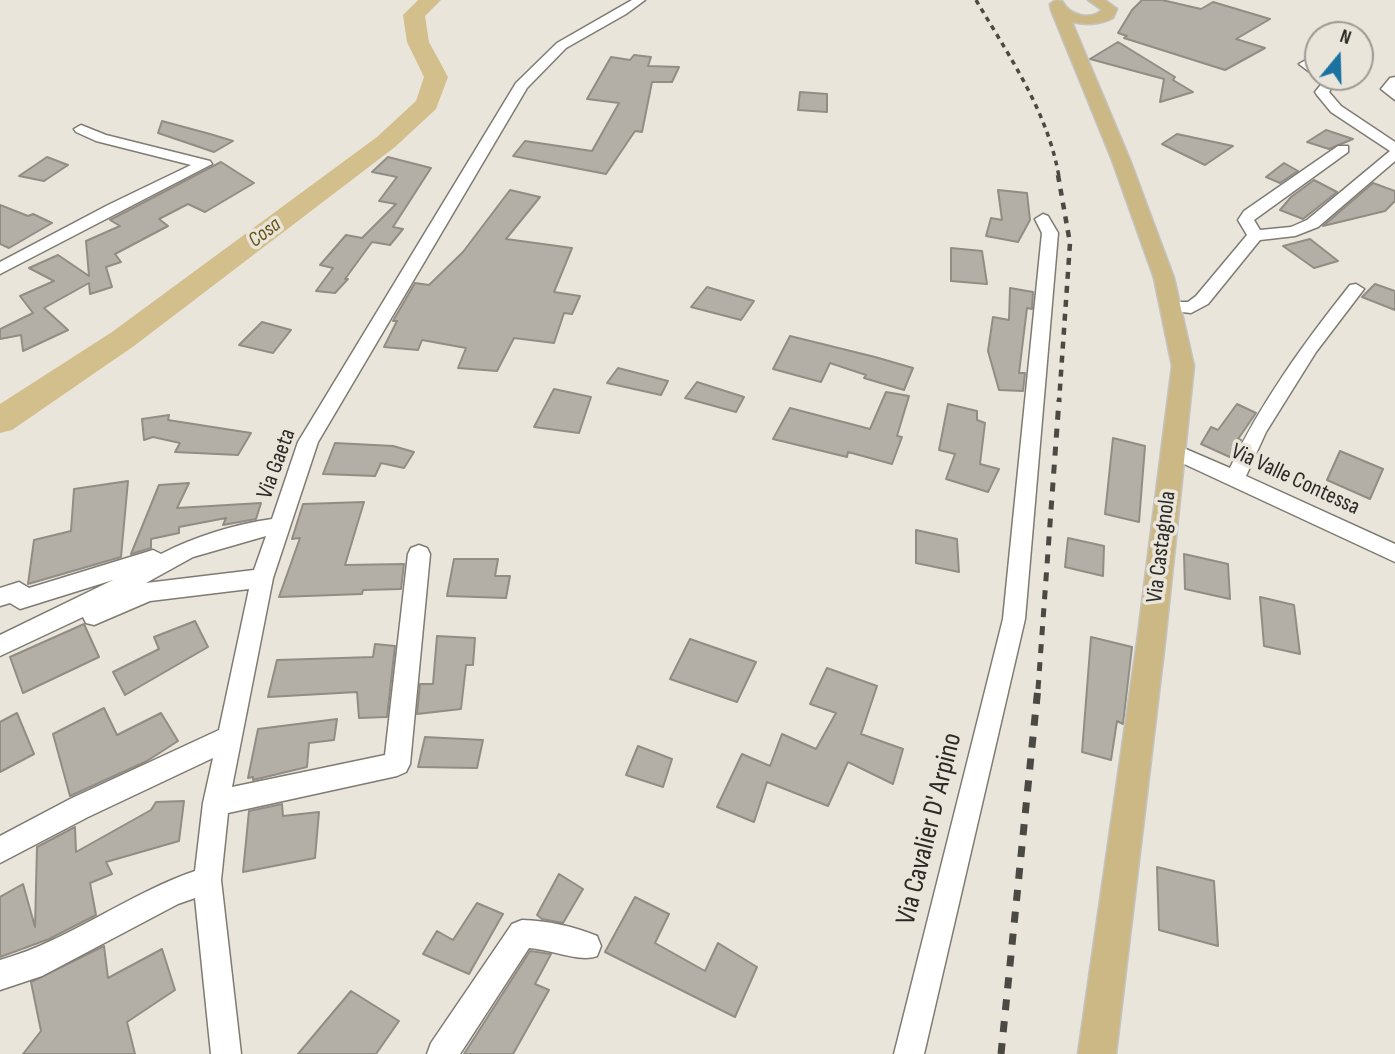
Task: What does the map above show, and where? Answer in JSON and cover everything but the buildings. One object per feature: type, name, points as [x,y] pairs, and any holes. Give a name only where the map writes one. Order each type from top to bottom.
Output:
[{"type":"main road","points":[[1095,0],[1109,9]]},
{"type":"main road","points":[[1057,5],[1082,20],[1109,9]]},
{"type":"main road","name":"Via Castagnola","points":[[1057,5],[1121,160],[1164,278],[1183,366],[1097,1054]]},
{"type":"main road","points":[[1077,55],[1084,39],[1109,9]]},
{"type":"street","name":"Via Gaeta","points":[[226,1054],[207,880],[216,803],[262,578],[308,442],[521,86],[539,64],[569,40],[614,18],[639,0]]},
{"type":"street","points":[[1395,81],[1388,89],[1395,96]]},
{"type":"street","points":[[1323,91],[1336,109],[1395,148]]},
{"type":"street","points":[[0,270],[113,208],[205,164],[101,138],[80,129]]},
{"type":"street","points":[[1255,235],[1246,220],[1249,214],[1343,149]]},
{"type":"street","points":[[1170,306],[1191,308],[1202,300],[1255,235],[1289,232],[1319,222],[1326,211],[1395,154]]},
{"type":"street","name":"Via Cavalier D' Arpino","points":[[909,1054],[1014,619],[1050,233],[1043,219]]},
{"type":"street","points":[[1235,478],[1257,432],[1310,348],[1356,289]]},
{"type":"street","name":"Via Valle Contessa","points":[[1174,451],[1395,553]]},
{"type":"street","points":[[0,597],[19,591],[20,600],[252,530],[280,526]]},
{"type":"street","points":[[0,646],[98,599],[186,551]]},
{"type":"street","points":[[216,803],[397,764],[419,554]]},
{"type":"street","points":[[0,659],[147,592],[262,578]]},
{"type":"street","points":[[0,850],[79,808],[229,738]]},
{"type":"street","points":[[0,975],[32,966],[172,892],[207,880]]},
{"type":"street","points":[[442,1054],[522,934],[548,935],[587,946]]},
{"type":"waterway","name":"Cosa","points":[[0,421],[123,339],[386,142],[427,104],[436,77],[418,42],[414,15],[430,0]]},
{"type":"railway","points":[[976,0],[1037,107],[1054,153],[1059,177]]},
{"type":"railway","points":[[1058,175],[1070,243],[1059,402]]},
{"type":"railway","points":[[1038,689],[1059,400]]},
{"type":"railway","points":[[1001,1054],[1038,687]]}]
